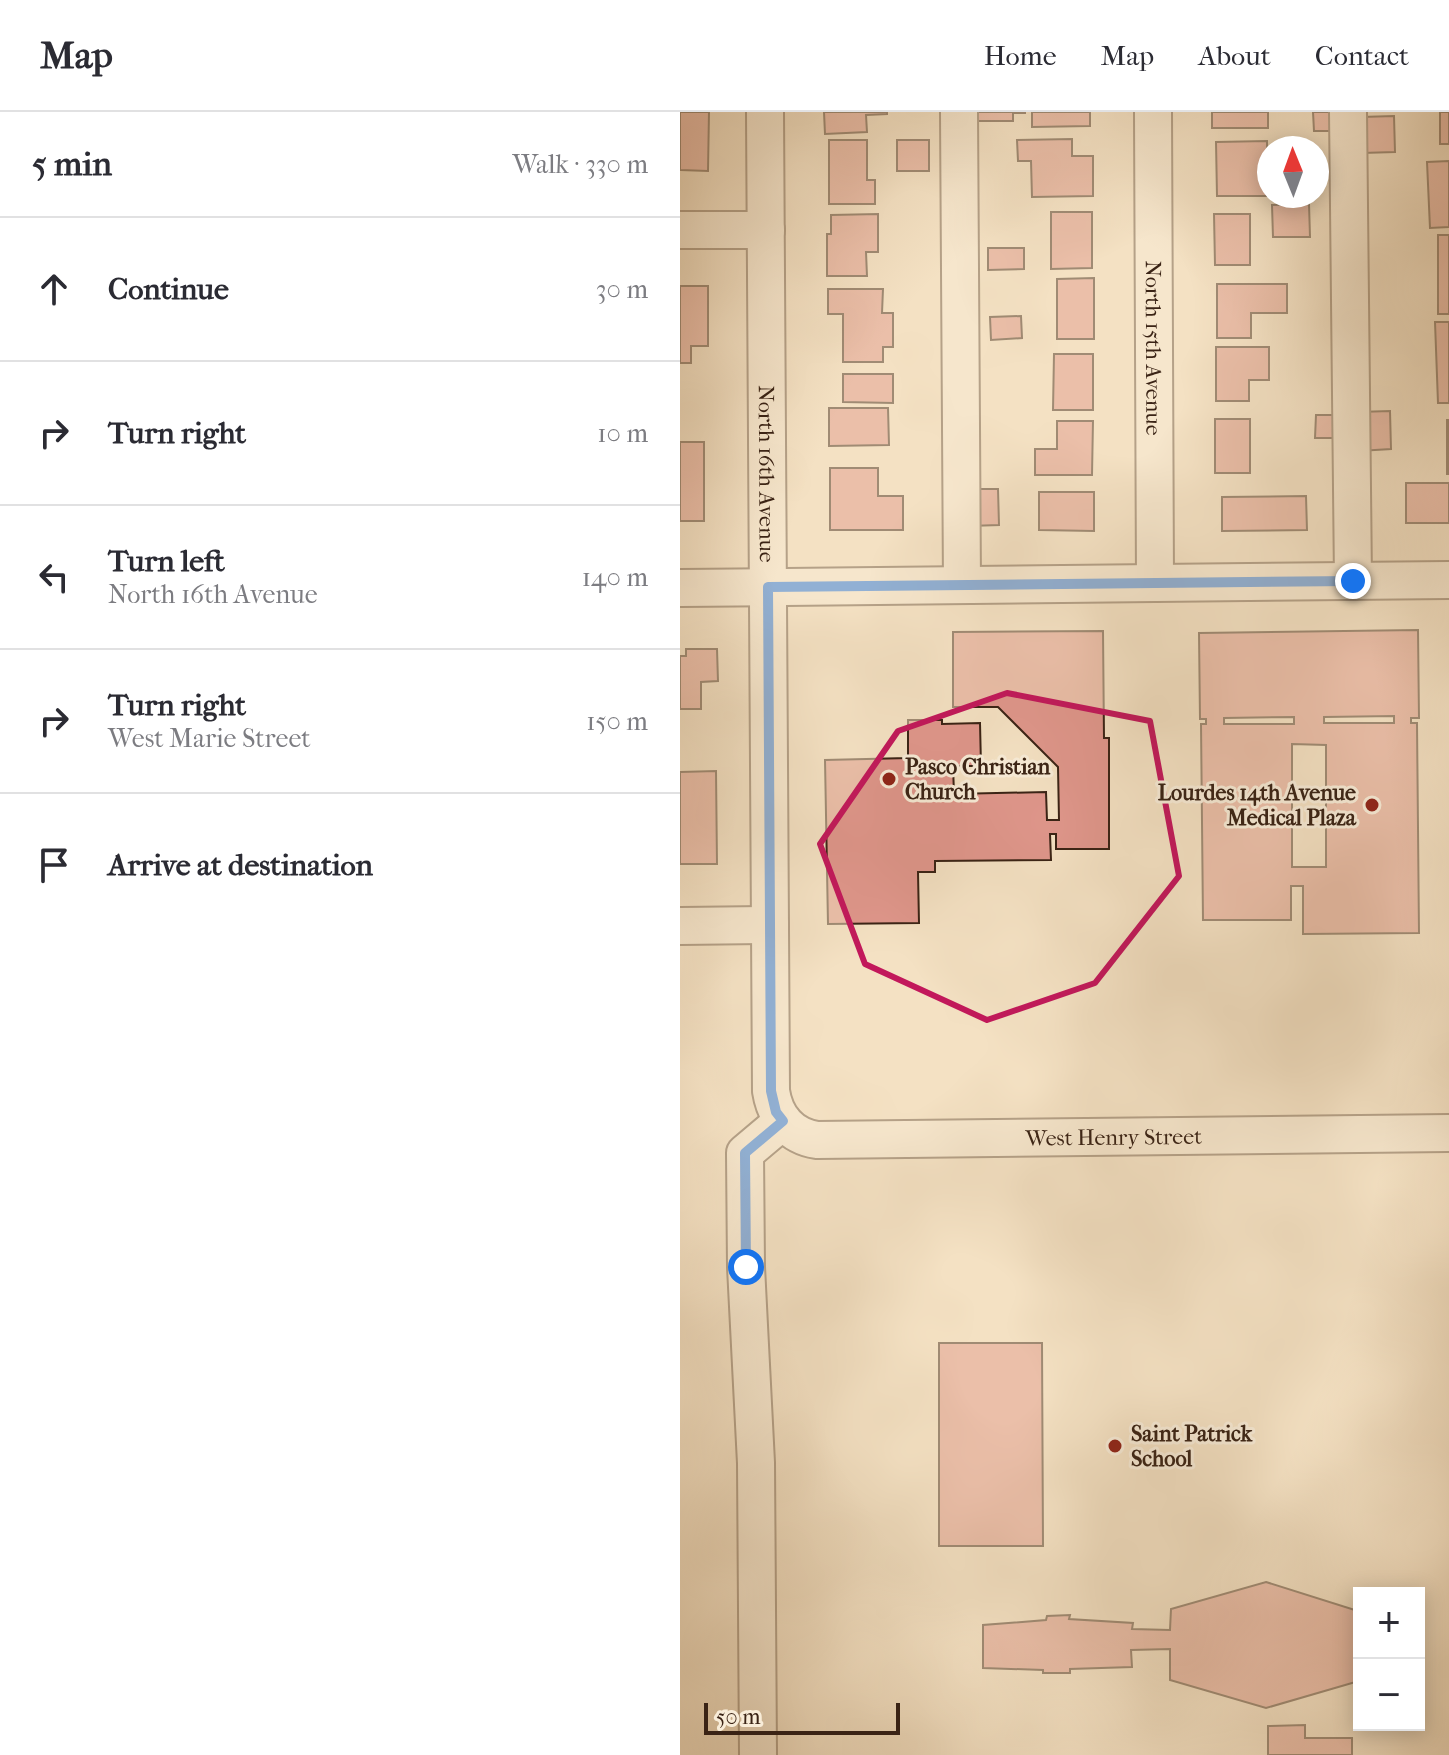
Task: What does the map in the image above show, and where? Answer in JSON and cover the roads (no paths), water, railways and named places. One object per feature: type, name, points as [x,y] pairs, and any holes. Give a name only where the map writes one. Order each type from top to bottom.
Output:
[{"type":"street","name":"North 16th Avenue","points":[[765,112],[771,1091],[776,1112],[783,1121]]},
{"type":"street","points":[[959,112],[962,585]]},
{"type":"street","name":"North 15th Avenue","points":[[1153,112],[1155,583]]},
{"type":"street","points":[[1348,112],[1353,581]]},
{"type":"street","points":[[680,230],[766,230]]},
{"type":"street","points":[[680,588],[1449,580]]},
{"type":"street","points":[[680,926],[770,925]]},
{"type":"street","points":[[758,1755],[756,1463],[746,1267],[745,1153],[783,1121]]},
{"type":"street","name":"West Henry Street","points":[[783,1121],[801,1136],[817,1140],[1449,1133]]},
{"type":"place","name":"Pasco Christian Church","points":[[889,779]]},
{"type":"place","name":"Lourdes 14th Avenue Medical Plaza","points":[[1372,805]]},
{"type":"place","name":"Saint Patrick School","points":[[1115,1446]]}]
